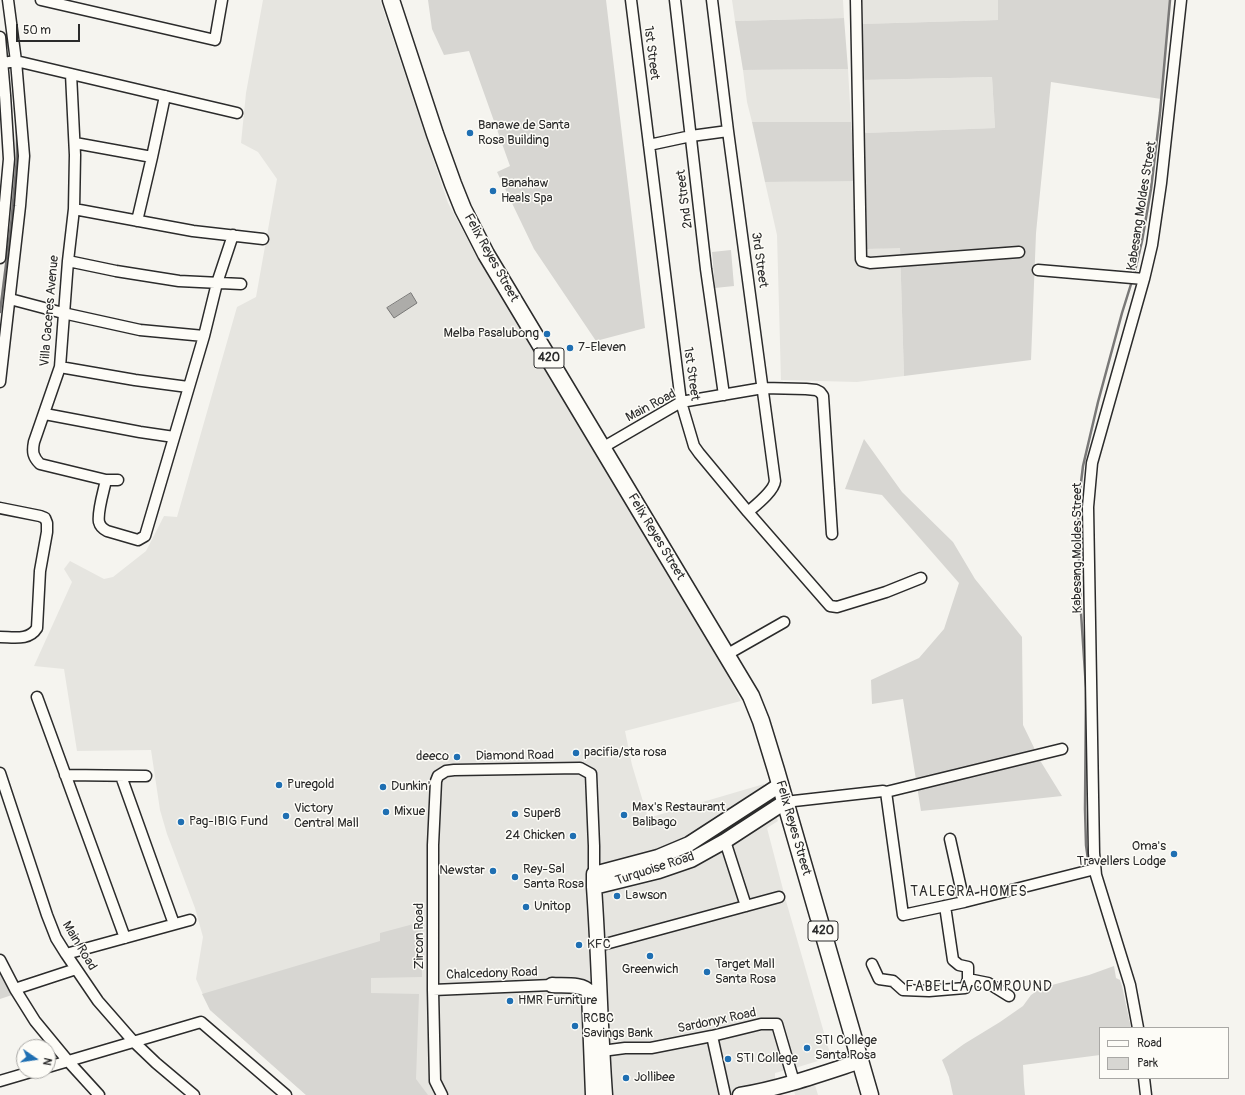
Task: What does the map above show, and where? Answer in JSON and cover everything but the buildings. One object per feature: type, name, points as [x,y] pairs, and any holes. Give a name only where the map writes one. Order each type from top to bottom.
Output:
[{"type":"main road","name":"Felix Reyes Street","points":[[391,0],[435,134],[463,209],[486,254],[751,696],[761,721],[786,802],[870,1095]]},
{"type":"street","points":[[0,382],[24,156],[16,61],[8,0]]},
{"type":"street","points":[[41,0],[215,40],[222,0]]},
{"type":"street","name":"1st Street","points":[[631,0],[681,402],[694,446],[748,512],[830,606],[837,607],[886,592],[921,578]]},
{"type":"street","name":"2nd Street","points":[[675,0],[706,269],[724,395]]},
{"type":"street","name":"3rd Street","points":[[712,0],[728,132],[775,481],[775,485],[770,491],[748,512]]},
{"type":"street","points":[[856,0],[860,251],[862,261],[870,263],[1019,252]]},
{"type":"street","name":"Kabesang Moldes Street","points":[[1138,1027],[1130,985],[1096,875],[1092,870],[1094,853],[1088,506],[1092,463],[1138,278],[1152,245],[1161,183],[1181,0]]},
{"type":"street","points":[[0,37],[3,63],[4,158],[0,258]]},
{"type":"street","points":[[3,63],[16,61],[237,113]]},
{"type":"street","name":"Villa Caceres Avenue","points":[[70,74],[75,143],[74,209],[63,313],[60,367],[33,447],[33,454],[35,460],[40,464],[106,480],[118,480]]},
{"type":"street","points":[[3,96],[19,94]]},
{"type":"street","points":[[137,221],[165,96]]},
{"type":"street","points":[[649,145],[691,136],[728,132]]},
{"type":"street","points":[[75,143],[152,158]]},
{"type":"street","points":[[74,209],[193,230],[263,239]]},
{"type":"street","points":[[106,480],[99,513],[99,523],[103,529],[138,540],[145,536],[232,235]]},
{"type":"street","points":[[68,261],[171,280],[240,284]]},
{"type":"street","points":[[1038,270],[1138,278]]},
{"type":"street","points":[[10,299],[63,313],[140,330],[204,336]]},
{"type":"street","points":[[60,367],[135,380],[188,387]]},
{"type":"street","name":"Main Road","points":[[602,448],[681,402],[763,388],[816,390],[823,396],[832,534]]},
{"type":"street","points":[[45,414],[174,437]]},
{"type":"street","points":[[0,508],[40,516],[45,518],[47,523],[47,532],[40,571],[37,628],[34,633],[22,638],[0,637]]},
{"type":"street","points":[[726,654],[784,622]]},
{"type":"street","points":[[37,696],[125,938]]},
{"type":"street","points":[[786,802],[883,791],[886,792],[1062,749]]},
{"type":"street","name":"Diamond Road","points":[[438,776],[446,771],[454,770],[580,768],[591,774],[594,881]]},
{"type":"street","name":"Main Road","points":[[0,773],[56,938],[98,1001],[133,1042],[194,1095]]},
{"type":"street","points":[[65,775],[146,776]]},
{"type":"street","points":[[121,776],[174,924]]},
{"type":"street","name":"Zircon Road","points":[[438,776],[435,786],[433,845],[433,990],[435,1081],[440,1094],[442,1095]]},
{"type":"street","name":"Turquoise Road","points":[[594,881],[689,844],[780,786]]},
{"type":"street","points":[[886,792],[904,915],[964,902],[1092,870]]},
{"type":"street","name":"Turquoise Road","points":[[594,881],[659,871],[691,860],[726,845],[786,802]]},
{"type":"street","points":[[950,840],[964,902]]},
{"type":"street","points":[[726,845],[746,906]]},
{"type":"street","points":[[594,881],[605,1095]]},
{"type":"street","points":[[598,946],[779,897]]},
{"type":"street","points":[[872,964],[879,979],[894,982],[903,990],[929,991],[965,988],[968,979],[968,967],[959,965],[953,960],[945,906]]},
{"type":"street","points":[[66,954],[190,920]]},
{"type":"street","points":[[0,961],[35,1021],[68,1061],[99,1095]]},
{"type":"street","points":[[552,985],[585,982],[592,978],[595,974],[598,964]]},
{"type":"street","points":[[15,989],[76,969]]},
{"type":"street","points":[[968,979],[988,983],[1009,996]]},
{"type":"street","points":[[552,985],[581,986],[587,988],[589,992],[593,1095]]},
{"type":"street","name":"Chalcedony Road","points":[[433,990],[552,985]]},
{"type":"street","points":[[56,1065],[201,1022],[286,1095]]},
{"type":"street","name":"Sardonyx Road","points":[[602,1051],[625,1048],[651,1048],[712,1036],[761,1024],[777,1024],[794,1082]]},
{"type":"street","points":[[712,1036],[725,1095]]},
{"type":"street","points":[[740,1095],[794,1082],[861,1061]]},
{"type":"street","points":[[0,1081],[16,1076]]},
{"type":"street","points":[[1144,1079],[1146,1095]]},
{"type":"shaded area","points":[[263,0],[380,0],[448,203],[474,251],[619,490],[676,589],[706,634],[741,701],[625,731],[632,765],[648,818],[764,784],[778,821],[767,828],[786,901],[831,1057],[795,1068],[799,1090],[815,1085],[818,1095],[795,1095],[790,1069],[775,1073],[775,1095],[306,1095],[210,1010],[196,979],[203,937],[195,908],[167,834],[160,810],[151,750],[77,751],[64,669],[34,666],[72,582],[64,569],[70,561],[104,579],[113,577],[146,551],[164,516],[177,517],[237,307],[256,297],[277,179],[258,152],[241,143],[246,93]]},
{"type":"shaded area","points":[[732,0],[843,0],[844,18],[735,21]]},
{"type":"shaded area","points":[[859,0],[998,0],[998,20],[860,24]]},
{"type":"shaded area","points":[[848,69],[851,122],[752,122],[747,102],[743,70]]},
{"type":"shaded area","points":[[992,77],[995,128],[865,133],[864,80]]},
{"type":"shaded area","points":[[865,180],[867,249],[900,247],[904,376],[857,382],[781,380],[777,235],[765,182]]},
{"type":"shaded area","points":[[411,293],[417,303],[394,318],[387,308]]},
{"type":"green space","points":[[428,0],[606,0],[645,328],[596,341],[534,249],[497,172],[510,166],[469,51],[444,55],[432,29]]},
{"type":"green space","points":[[998,0],[1170,0],[1161,99],[1051,82],[1036,233],[1031,360],[904,376],[900,248],[867,249],[865,133],[995,128],[992,77],[864,80],[860,24],[998,20]]},
{"type":"green space","points":[[844,18],[848,69],[743,70],[735,21]]},
{"type":"green space","points":[[752,122],[851,122],[856,181],[765,182]]},
{"type":"green space","points":[[731,250],[734,286],[715,288],[712,252]]},
{"type":"green space","points":[[864,439],[902,492],[953,542],[975,579],[1022,637],[1023,725],[1041,762],[1062,796],[921,811],[903,699],[872,704],[871,680],[919,658],[944,629],[959,583],[882,495],[845,489]]},
{"type":"green space","points":[[421,922],[422,977],[371,978],[371,993],[419,994],[416,1079],[428,1095],[306,1095],[210,1010],[202,994],[380,941],[380,933]]},
{"type":"green space","points":[[1114,966],[1116,978],[1120,980],[1122,986],[1131,1027],[1099,1027],[1099,1055],[1023,1065],[1025,1095],[953,1095],[949,1077],[942,1060],[1023,1006],[1031,995],[1041,988],[1089,975]]},
{"type":"green space","points":[[0,972],[12,995],[0,999]]},
{"type":"waterway","points":[[1134,275],[1142,241],[1151,189],[1160,113],[1170,0]]},
{"type":"waterway","points":[[0,312],[11,225],[17,158],[17,125]]},
{"type":"waterway","points":[[1089,867],[1086,845],[1085,809],[1086,688],[1078,533],[1079,499],[1083,466],[1098,402],[1132,281]]},
{"type":"waterway","points":[[1090,872],[1095,886]]},
{"type":"place","name":"Banawe de Santa Rosa Building","points":[[470,133]]},
{"type":"place","name":"Banahaw Heals Spa","points":[[493,191]]},
{"type":"place","name":"Melba Pasalubong","points":[[547,334]]},
{"type":"place","name":"7-Eleven","points":[[570,348]]},
{"type":"place","name":"pacifia/sta rosa","points":[[576,753]]},
{"type":"place","name":"deeco","points":[[457,757]]},
{"type":"place","name":"Puregold","points":[[279,785]]},
{"type":"place","name":"Dunkin'","points":[[383,787]]},
{"type":"place","name":"Mixue","points":[[386,812]]},
{"type":"place","name":"Super8","points":[[515,814]]},
{"type":"place","name":"Max's Restaurant Balibago","points":[[624,815]]},
{"type":"place","name":"Victory Central Mall","points":[[286,816]]},
{"type":"place","name":"Pag-IBIG Fund","points":[[181,822]]},
{"type":"place","name":"24 Chicken","points":[[573,836]]},
{"type":"place","name":"Oma's Travellers Lodge","points":[[1174,854]]},
{"type":"place","name":"Newstar","points":[[493,871]]},
{"type":"place","name":"Rey-Sal Santa Rosa","points":[[515,877]]},
{"type":"place","name":"Lawson","points":[[617,896]]},
{"type":"place","name":"Unitop","points":[[526,907]]},
{"type":"place","name":"KFC","points":[[579,945]]},
{"type":"place","name":"Greenwich","points":[[650,956]]},
{"type":"place","name":"Target Mall Santa Rosa","points":[[707,972]]},
{"type":"place","name":"HMR Furniture","points":[[510,1001]]},
{"type":"place","name":"RCBC Savings Bank","points":[[575,1026]]},
{"type":"place","name":"STI College Santa Rosa","points":[[807,1048]]},
{"type":"place","name":"STI College","points":[[728,1059]]},
{"type":"place","name":"Jollibee","points":[[626,1078]]},
{"type":"district","name":"TALEGRA HOMES","points":[[969,892]]},
{"type":"district","name":"FABELLA COMPOUND","points":[[979,987]]}]
